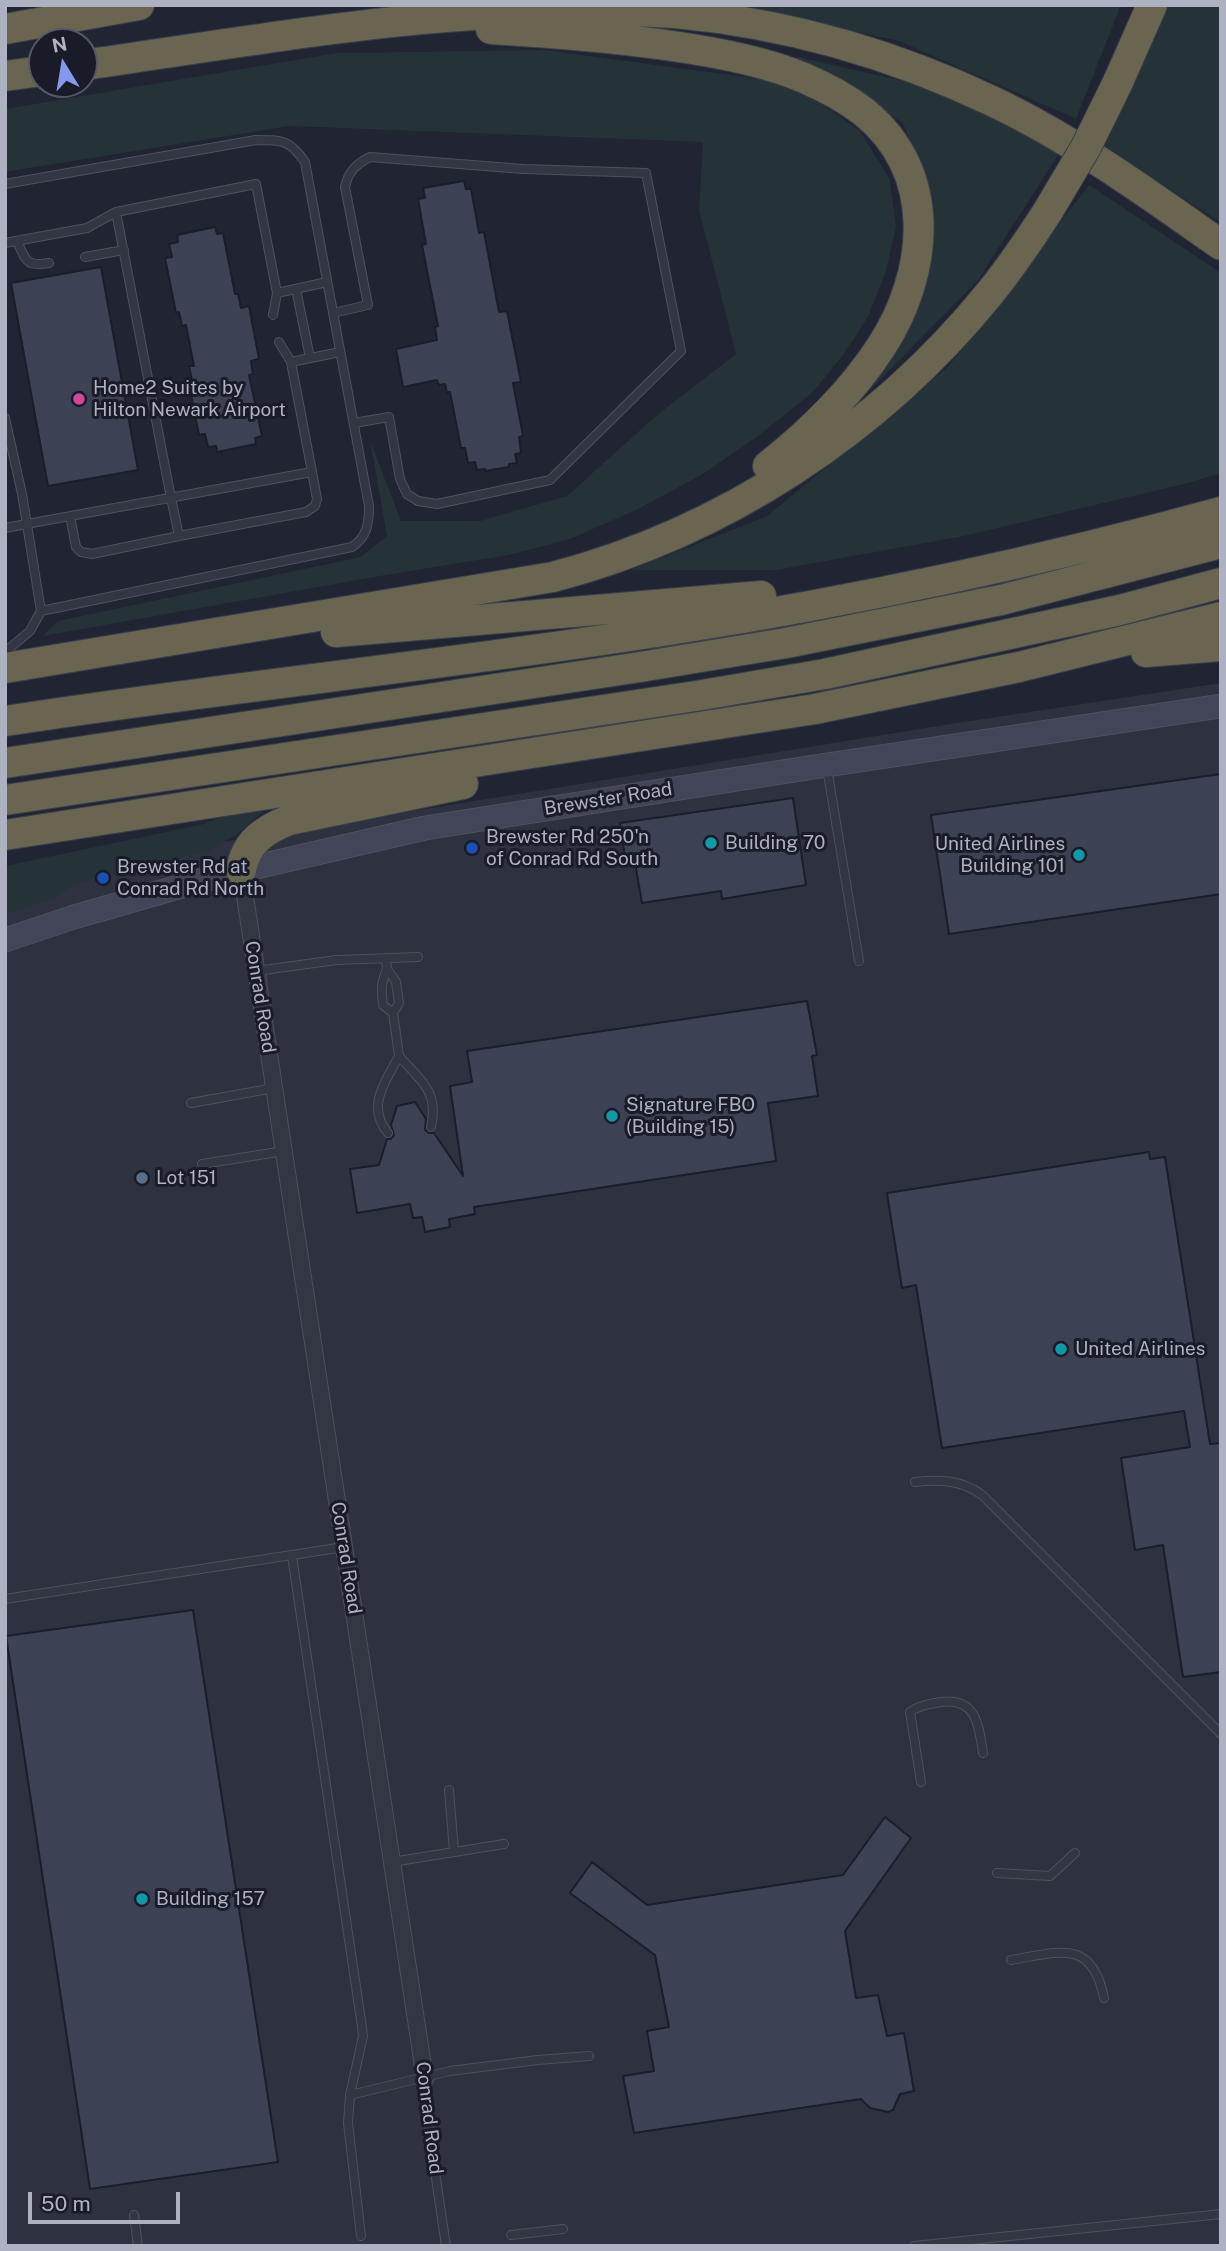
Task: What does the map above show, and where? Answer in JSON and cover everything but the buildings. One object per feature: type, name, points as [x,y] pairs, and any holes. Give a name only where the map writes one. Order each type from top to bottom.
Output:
[{"type":"highway","points":[[5,29],[139,5]]},
{"type":"highway","points":[[5,668],[553,577],[639,550],[701,523],[762,490],[868,415],[924,364],[976,310],[1048,211],[1086,147],[1152,5]]},
{"type":"highway","points":[[98,63],[344,28],[489,13],[602,9],[711,17],[820,39],[923,72],[1025,118],[1088,153],[1221,245]]},
{"type":"highway","points":[[344,28],[440,27],[528,31],[645,42],[717,53],[781,70],[836,93],[871,118],[898,152],[916,197],[919,245],[909,289],[882,346],[838,403],[781,456],[702,513],[639,550]]},
{"type":"highway","points":[[5,76],[28,73]]},
{"type":"highway","points":[[5,721],[668,630],[811,606],[1095,545],[1221,512]]},
{"type":"highway","points":[[5,764],[786,643],[1000,600],[1221,544]]},
{"type":"highway","points":[[255,627],[314,634],[939,580]]},
{"type":"highway","points":[[5,800],[825,674],[1120,610],[1221,583]]},
{"type":"highway","points":[[6,835],[815,709],[945,683],[1221,617]]},
{"type":"highway","points":[[945,683],[1152,651],[1221,646]]},
{"type":"highway","points":[[5,740],[100,725],[200,694]]},
{"type":"highway","points":[[241,870],[246,853],[257,837],[289,820],[527,772],[594,745]]},
{"type":"street","name":"Brewster Road","points":[[5,940],[74,917],[241,870],[425,828],[1221,706]]},
{"type":"street","name":"Conrad Road","points":[[241,870],[425,2079]]},
{"type":"lane","points":[[5,184],[256,140],[281,140],[296,148],[305,162],[369,506],[368,527],[360,542],[352,547],[41,611]]},
{"type":"lane","points":[[333,313],[368,305],[345,187],[352,169],[370,157],[523,169],[646,173],[681,351],[550,480],[437,504],[418,501],[407,494],[400,479],[389,417],[354,423]]},
{"type":"lane","points":[[5,243],[88,228],[116,212],[256,184],[277,293],[273,315]]},
{"type":"lane","points":[[116,212],[179,536]]},
{"type":"lane","points":[[17,241],[27,261],[34,265],[49,263]]},
{"type":"lane","points":[[85,257],[124,250]]},
{"type":"lane","points":[[277,293],[327,282]]},
{"type":"lane","points":[[296,289],[310,358]]},
{"type":"lane","points":[[70,516],[76,547],[85,554],[92,554],[310,512],[317,499],[291,362],[279,342]]},
{"type":"lane","points":[[291,362],[340,352]]},
{"type":"lane","points":[[5,418],[27,524],[41,611],[30,631],[5,652]]},
{"type":"lane","points":[[5,528],[312,472]]},
{"type":"lane","points":[[827,765],[859,961]]},
{"type":"lane","points":[[257,971],[336,960],[386,964],[418,957]]},
{"type":"lane","points":[[386,964],[380,984],[383,1005],[393,1013]]},
{"type":"lane","points":[[386,964],[396,982],[399,1003],[393,1013],[399,1056],[430,1092],[434,1105],[431,1127]]},
{"type":"lane","points":[[388,1133],[378,1116],[378,1102],[399,1056]]},
{"type":"lane","points":[[191,1103],[274,1088]]},
{"type":"lane","points":[[201,1164],[284,1151]]},
{"type":"lane","points":[[915,1482],[955,1482],[975,1489],[1221,1734]]},
{"type":"lane","points":[[5,1599],[344,1547]]},
{"type":"lane","points":[[292,1556],[362,2027],[361,2049],[350,2095],[348,2137],[361,2236]]},
{"type":"lane","points":[[921,1782],[910,1712],[918,1707],[948,1701],[969,1708],[979,1725],[983,1753]]},
{"type":"lane","points":[[449,1790],[454,1851]]},
{"type":"lane","points":[[392,1862],[504,1844]]},
{"type":"lane","points":[[997,1872],[1050,1876],[1075,1853]]},
{"type":"lane","points":[[1011,1960],[1061,1952],[1080,1957],[1093,1966],[1101,1982],[1104,1998]]},
{"type":"lane","points":[[350,2095],[450,2071],[589,2056]]},
{"type":"lane","name":"Conrad Road","points":[[425,2079],[431,2145],[446,2246]]},
{"type":"lane","points":[[914,2246],[1221,2214]]},
{"type":"lane","points":[[134,2215],[138,2246]]},
{"type":"lane","points":[[511,2235],[563,2229]]},
{"type":"shaded area","points":[[731,5],[1121,5],[1076,119],[899,41]]},
{"type":"shaded area","points":[[1166,5],[1220,5],[1221,223],[1105,146]]},
{"type":"shaded area","points":[[544,50],[776,81],[818,102],[860,131],[890,180],[896,227],[886,271],[868,317],[843,355],[813,392],[758,436],[703,474],[638,509],[570,539],[509,555],[43,636],[58,621],[361,557],[387,536],[370,440],[401,521],[480,521],[567,496],[657,415],[736,354],[699,210],[703,142],[290,126],[5,172],[5,109],[70,98],[98,98],[98,93],[337,53]]},
{"type":"shaded area","points":[[794,56],[929,87],[1062,149],[978,280],[842,419],[926,283],[933,200],[903,123]]},
{"type":"shaded area","points":[[1089,185],[1221,273],[1221,473],[964,536],[776,570],[631,570],[767,516],[948,367]]},
{"type":"shaded area","points":[[1221,683],[1221,2246],[5,2246],[5,877]]},
{"type":"shaded area","points":[[260,809],[262,813],[236,835],[207,852],[130,867],[73,885],[53,899],[5,914],[5,866],[204,824]]},
{"type":"place","name":"Home2 Suites by Hilton Newark Airport","points":[[79,399]]},
{"type":"place","name":"Building 70","points":[[711,843]]},
{"type":"place","name":"Brewster Rd 250'n of Conrad Rd South","points":[[472,848]]},
{"type":"place","name":"United Airlines Building 101","points":[[1079,855]]},
{"type":"place","name":"Brewster Rd at Conrad Rd North","points":[[103,878]]},
{"type":"place","name":"Signature FBO (Building 15)","points":[[612,1116]]},
{"type":"place","name":"Lot 151","points":[[142,1178]]},
{"type":"place","name":"United Airlines","points":[[1061,1349]]},
{"type":"place","name":"Building 157","points":[[142,1899]]}]
